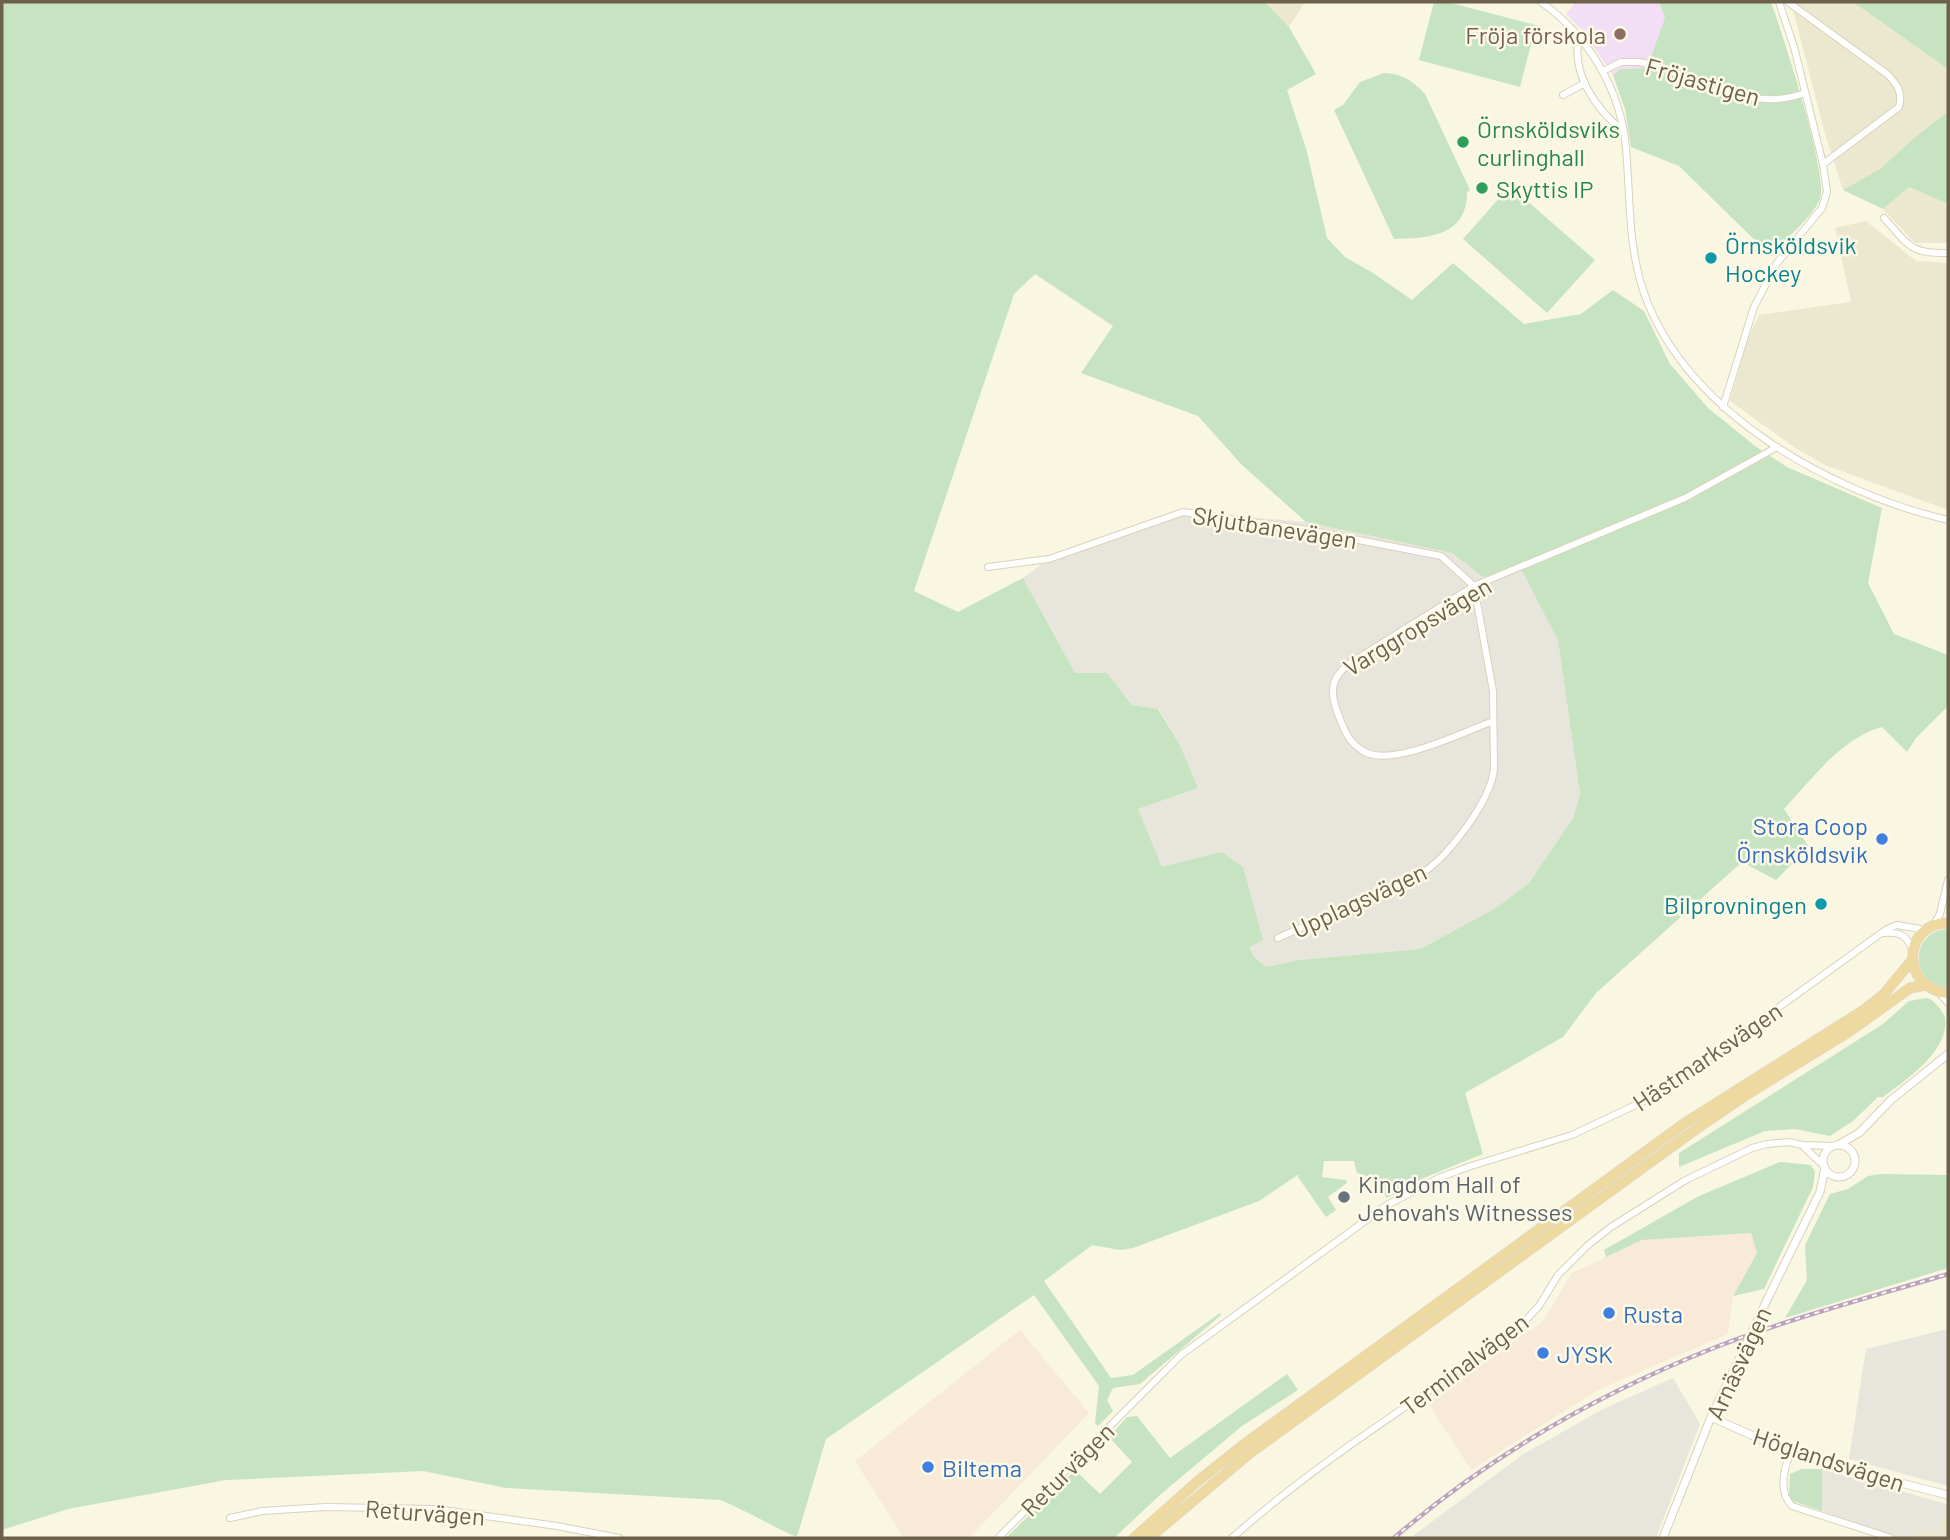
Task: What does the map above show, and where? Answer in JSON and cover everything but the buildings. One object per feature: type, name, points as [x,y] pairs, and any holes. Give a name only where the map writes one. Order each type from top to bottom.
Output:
[{"type":"highway","points":[[1134,1538],[1242,1446],[1685,1123],[1875,1002],[1892,985],[1913,956],[1920,937],[1929,928],[1948,923]]},
{"type":"highway","points":[[1913,956],[1919,978],[1926,985],[1944,992]]},
{"type":"highway","points":[[1149,1538],[1206,1488],[1260,1446],[1692,1132],[1755,1089],[1850,1031],[1910,988],[1926,985]]},
{"type":"street","points":[[1541,2],[1579,38],[1602,71],[1614,95],[1623,131],[1630,228],[1637,270],[1662,330],[1688,371],[1723,407],[1788,456],[1863,493],[1948,520]]},
{"type":"street","points":[[1723,407],[1754,307],[1777,263],[1824,204],[1827,182],[1823,164],[1794,47],[1779,2]]},
{"type":"street","points":[[1788,2],[1887,74],[1896,83],[1901,97],[1899,107],[1823,164]]},
{"type":"street","points":[[1579,38],[1576,52],[1585,83],[1601,111],[1623,131]]},
{"type":"street","name":"Fröjastigen","points":[[1602,71],[1621,62],[1639,62],[1756,99],[1782,100],[1805,93]]},
{"type":"street","points":[[1563,95],[1585,83]]},
{"type":"street","points":[[1884,218],[1914,250],[1924,253],[1948,253]]},
{"type":"street","name":"Varggropsvägen","points":[[1493,720],[1406,753],[1390,757],[1377,756],[1365,753],[1345,733],[1333,698],[1332,685],[1336,675],[1347,665],[1475,586],[1685,499],[1777,447]]},
{"type":"street","name":"Skjutbanevägen","points":[[988,567],[1049,559],[1183,512],[1307,530],[1441,556],[1475,586]]},
{"type":"street","name":"Upplagsvägen","points":[[1278,938],[1424,872],[1439,861],[1453,847],[1493,779],[1493,691],[1475,586]]},
{"type":"street","points":[[1929,928],[1940,914],[1948,880]]},
{"type":"street","name":"Hästmarksvägen","points":[[1136,1399],[1199,1339],[1387,1205],[1440,1177],[1572,1135],[1644,1101],[1675,1083],[1881,933],[1897,925],[1929,928]]},
{"type":"street","points":[[1881,933],[1899,933],[1906,937],[1913,956]]},
{"type":"street","points":[[1944,992],[1948,1002]]},
{"type":"street","points":[[1824,1166],[1825,1153],[1859,1133],[1891,1100],[1948,1054]]},
{"type":"street","points":[[1802,1145],[1833,1176],[1841,1177],[1853,1169],[1854,1148],[1859,1133]]},
{"type":"street","name":"Terminalvägen","points":[[1232,1538],[1269,1505],[1316,1470],[1514,1333],[1539,1306],[1558,1275],[1611,1227],[1684,1181],[1752,1148],[1779,1142],[1836,1145]]},
{"type":"street","points":[[1836,1145],[1849,1148],[1855,1158]]},
{"type":"street","name":"Arnäsvägen","points":[[1663,1538],[1711,1417],[1820,1192],[1824,1166]]},
{"type":"street","name":"Arnäsvägen","points":[[1820,1192],[1841,1177]]},
{"type":"street","name":"Returvägen","points":[[998,1538],[1136,1399]]},
{"type":"street","name":"Höglandsvägen","points":[[1711,1417],[1830,1465],[1948,1495]]},
{"type":"street","points":[[1791,1451],[1786,1462],[1784,1488],[1787,1501],[1792,1506],[1891,1538]]},
{"type":"street","name":"Returvägen","points":[[230,1518],[262,1511],[326,1507],[436,1509],[557,1526],[619,1538]]},
{"type":"shaded area","points":[[1265,2],[1305,2],[1289,27]]},
{"type":"shaded area","points":[[1576,2],[1664,2],[1679,19],[1652,54],[1647,68],[1620,69],[1613,75],[1582,30],[1566,14]]},
{"type":"shaded area","points":[[1791,2],[1853,2],[1948,69],[1948,112],[1880,169],[1843,190],[1824,130]]},
{"type":"shaded area","points":[[1909,187],[1948,204],[1948,243],[1915,243],[1883,209]]},
{"type":"shaded area","points":[[1866,221],[1916,261],[1948,263],[1948,510],[1825,465],[1794,447],[1730,401],[1748,338],[1759,315],[1851,302],[1835,228]]},
{"type":"shaded area","points":[[1183,512],[1306,522],[1452,553],[1483,577],[1520,567],[1558,639],[1580,794],[1573,818],[1529,883],[1496,908],[1420,949],[1299,960],[1266,967],[1254,957],[1222,853],[1162,868],[1138,809],[1198,788],[1180,745],[1159,709],[1132,705],[1107,673],[1075,673],[1023,578],[1049,559]]},
{"type":"shaded area","points":[[1751,1233],[1757,1253],[1733,1296],[1728,1334],[1598,1390],[1471,1470],[1428,1403],[1542,1322],[1572,1273],[1642,1240]]},
{"type":"shaded area","points":[[1948,1329],[1948,1486],[1849,1459],[1866,1349]]},
{"type":"shaded area","points":[[1020,1330],[1089,1413],[969,1538],[904,1538],[855,1461]]},
{"type":"shaded area","points":[[1673,1378],[1700,1424],[1656,1538],[1410,1538],[1522,1455],[1603,1409]]},
{"type":"shaded area","points":[[1822,1469],[1947,1504],[1938,1533],[1917,1530],[1915,1538],[1898,1538],[1822,1511]]},
{"type":"shaded area","points":[[1947,1504],[1948,1538],[1915,1538],[1917,1530],[1938,1533]]},
{"type":"green space","points":[[2,2],[1265,2],[1289,27],[1316,74],[1287,90],[1307,152],[1327,238],[1345,257],[1412,300],[1453,263],[1524,324],[1581,314],[1613,290],[1644,311],[1670,364],[1708,408],[1755,446],[1787,467],[1882,508],[1868,583],[1894,634],[1948,655],[1948,706],[1916,738],[1907,752],[1882,727],[1867,732],[1840,750],[1784,809],[1809,847],[1776,880],[1742,862],[1596,993],[1563,1037],[1465,1093],[1483,1154],[1426,1177],[1387,1198],[1369,1177],[1357,1173],[1354,1161],[1324,1161],[1322,1177],[1346,1180],[1347,1183],[1328,1197],[1336,1210],[1326,1217],[1298,1177],[1299,1174],[1259,1201],[1133,1248],[1120,1250],[1092,1245],[1044,1281],[1111,1378],[1133,1375],[1220,1313],[1221,1315],[1140,1384],[1113,1388],[1107,1400],[1113,1411],[1098,1426],[1095,1423],[1099,1386],[1034,1295],[826,1439],[797,1537],[721,1500],[506,1488],[423,1471],[226,1480],[68,1509],[2,1530]],"holes":[[[1035,274],[1113,326],[1081,373],[1198,416],[1242,465],[1306,522],[1452,553],[1483,577],[1520,567],[1558,640],[1580,794],[1573,818],[1529,883],[1496,908],[1420,949],[1299,960],[1266,967],[1254,957],[1250,947],[1263,940],[1243,867],[1222,852],[1162,867],[1138,809],[1198,788],[1180,745],[1158,709],[1132,705],[1107,673],[1075,673],[1023,578],[958,612],[914,591],[1014,294]]]},
{"type":"green space","points":[[1434,2],[1447,2],[1536,25],[1520,87],[1419,60]]},
{"type":"green space","points":[[1659,2],[1771,2],[1803,103],[1821,185],[1820,199],[1811,213],[1770,255],[1679,166],[1631,147],[1625,109],[1613,75],[1620,69],[1647,68],[1665,18]]},
{"type":"green space","points":[[1853,2],[1946,2],[1948,69]]},
{"type":"green space","points":[[1384,73],[1407,79],[1425,94],[1470,190],[1467,192],[1460,218],[1453,226],[1432,236],[1394,239],[1334,110],[1343,105],[1360,82]]},
{"type":"green space","points":[[1948,112],[1948,204],[1909,187],[1883,209],[1843,190],[1880,169]]},
{"type":"green space","points":[[1510,186],[1595,260],[1547,313],[1463,239]]},
{"type":"green space","points":[[1948,929],[1948,987],[1935,984],[1926,977],[1919,958],[1926,939],[1935,932]]},
{"type":"green space","points":[[1927,998],[1938,1006],[1945,1017],[1945,1030],[1934,1053],[1914,1073],[1883,1097],[1878,1097],[1853,1121],[1830,1136],[1795,1129],[1765,1131],[1679,1167],[1679,1153],[1883,1024],[1909,1001]]},
{"type":"green space","points":[[1780,1162],[1811,1165],[1815,1172],[1813,1187],[1764,1289],[1733,1296],[1757,1253],[1751,1233],[1642,1240],[1606,1257],[1604,1250],[1699,1196]]},
{"type":"green space","points":[[1948,1175],[1948,1268],[1785,1318],[1807,1280],[1805,1245],[1830,1194],[1848,1189],[1868,1176]]},
{"type":"green space","points":[[1287,1374],[1298,1390],[1242,1426],[1161,1494],[1114,1538],[1006,1538],[1075,1470],[1100,1494],[1132,1462],[1109,1437],[1127,1417],[1137,1416],[1170,1458]]},
{"type":"green space","points":[[1802,1469],[1822,1469],[1822,1511],[1793,1501],[1789,1496],[1790,1474]]},
{"type":"railway","points":[[1394,1538],[1430,1508],[1507,1454],[1547,1429],[1630,1385],[1744,1336],[1948,1274]]},
{"type":"place","name":"Fröja förskola","points":[[1620,34]]},
{"type":"place","name":"Örnsköldsviks curlinghall","points":[[1463,142]]},
{"type":"place","name":"Skyttis IP","points":[[1482,188]]},
{"type":"place","name":"Örnsköldsvik Hockey","points":[[1711,258]]},
{"type":"place","name":"Stora Coop Örnsköldsvik","points":[[1882,839]]},
{"type":"place","name":"Bilprovningen","points":[[1821,904]]},
{"type":"place","name":"Kingdom Hall of Jehovah's Witnesses","points":[[1344,1197]]},
{"type":"place","name":"Rusta","points":[[1609,1313]]},
{"type":"place","name":"JYSK","points":[[1543,1353]]},
{"type":"place","name":"Biltema","points":[[928,1467]]}]
